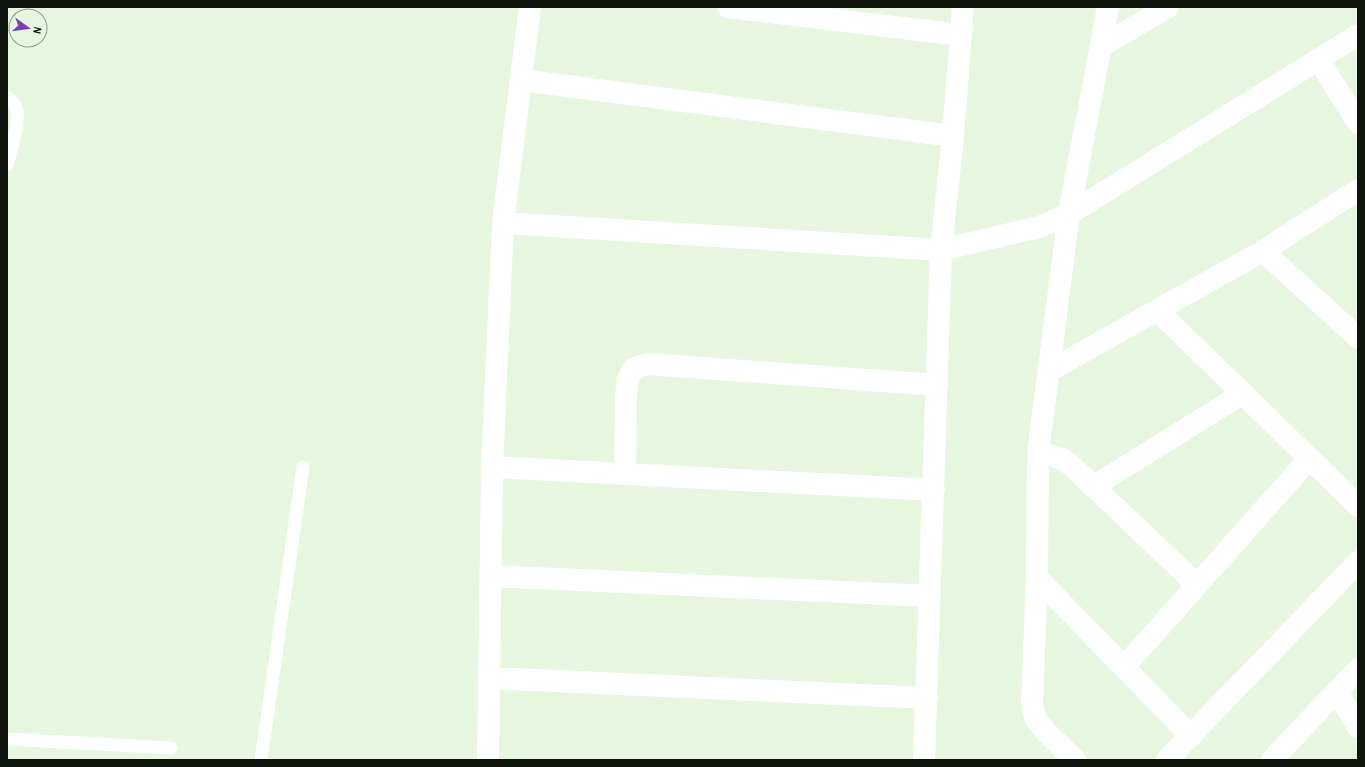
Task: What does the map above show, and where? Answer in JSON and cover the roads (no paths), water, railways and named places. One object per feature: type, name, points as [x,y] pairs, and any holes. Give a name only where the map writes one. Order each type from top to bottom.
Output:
[{"type":"street","points":[[488,760],[492,467],[503,223],[530,7]]},
{"type":"street","points":[[728,7],[961,35]]},
{"type":"street","points":[[924,760],[941,250],[963,7]]},
{"type":"street","points":[[1075,760],[1046,732],[1036,718],[1032,702],[1037,578],[1038,452],[1068,214],[1108,7]]},
{"type":"street","points":[[1100,47],[1168,7]]},
{"type":"street","points":[[503,223],[941,250],[1039,227],[1068,214],[1358,35]]},
{"type":"street","points":[[1318,59],[1358,123]]},
{"type":"street","points":[[521,80],[952,136]]},
{"type":"street","points":[[1048,371],[1158,311],[1263,251],[1358,190]]},
{"type":"street","points":[[1263,251],[1358,338]]},
{"type":"street","points":[[1158,311],[1358,506]]},
{"type":"street","points":[[625,474],[626,395],[628,379],[634,368],[648,364],[937,385]]},
{"type":"street","points":[[1094,486],[1242,394]]},
{"type":"street","points":[[1038,452],[1063,459],[1072,466],[1197,585]]},
{"type":"street","points":[[1124,667],[1310,459]]},
{"type":"street","points":[[492,467],[934,490]]},
{"type":"street","points":[[1167,760],[1358,562]]},
{"type":"street","points":[[491,576],[930,596]]},
{"type":"street","points":[[1037,578],[1191,736]]},
{"type":"street","points":[[1272,760],[1358,669]]},
{"type":"street","points":[[489,678],[927,698]]},
{"type":"street","points":[[1337,692],[1358,727]]},
{"type":"lane","points":[[7,97],[11,99],[18,111],[17,126],[7,165]]},
{"type":"lane","points":[[261,760],[303,467]]},
{"type":"lane","points":[[7,739],[171,748]]}]
